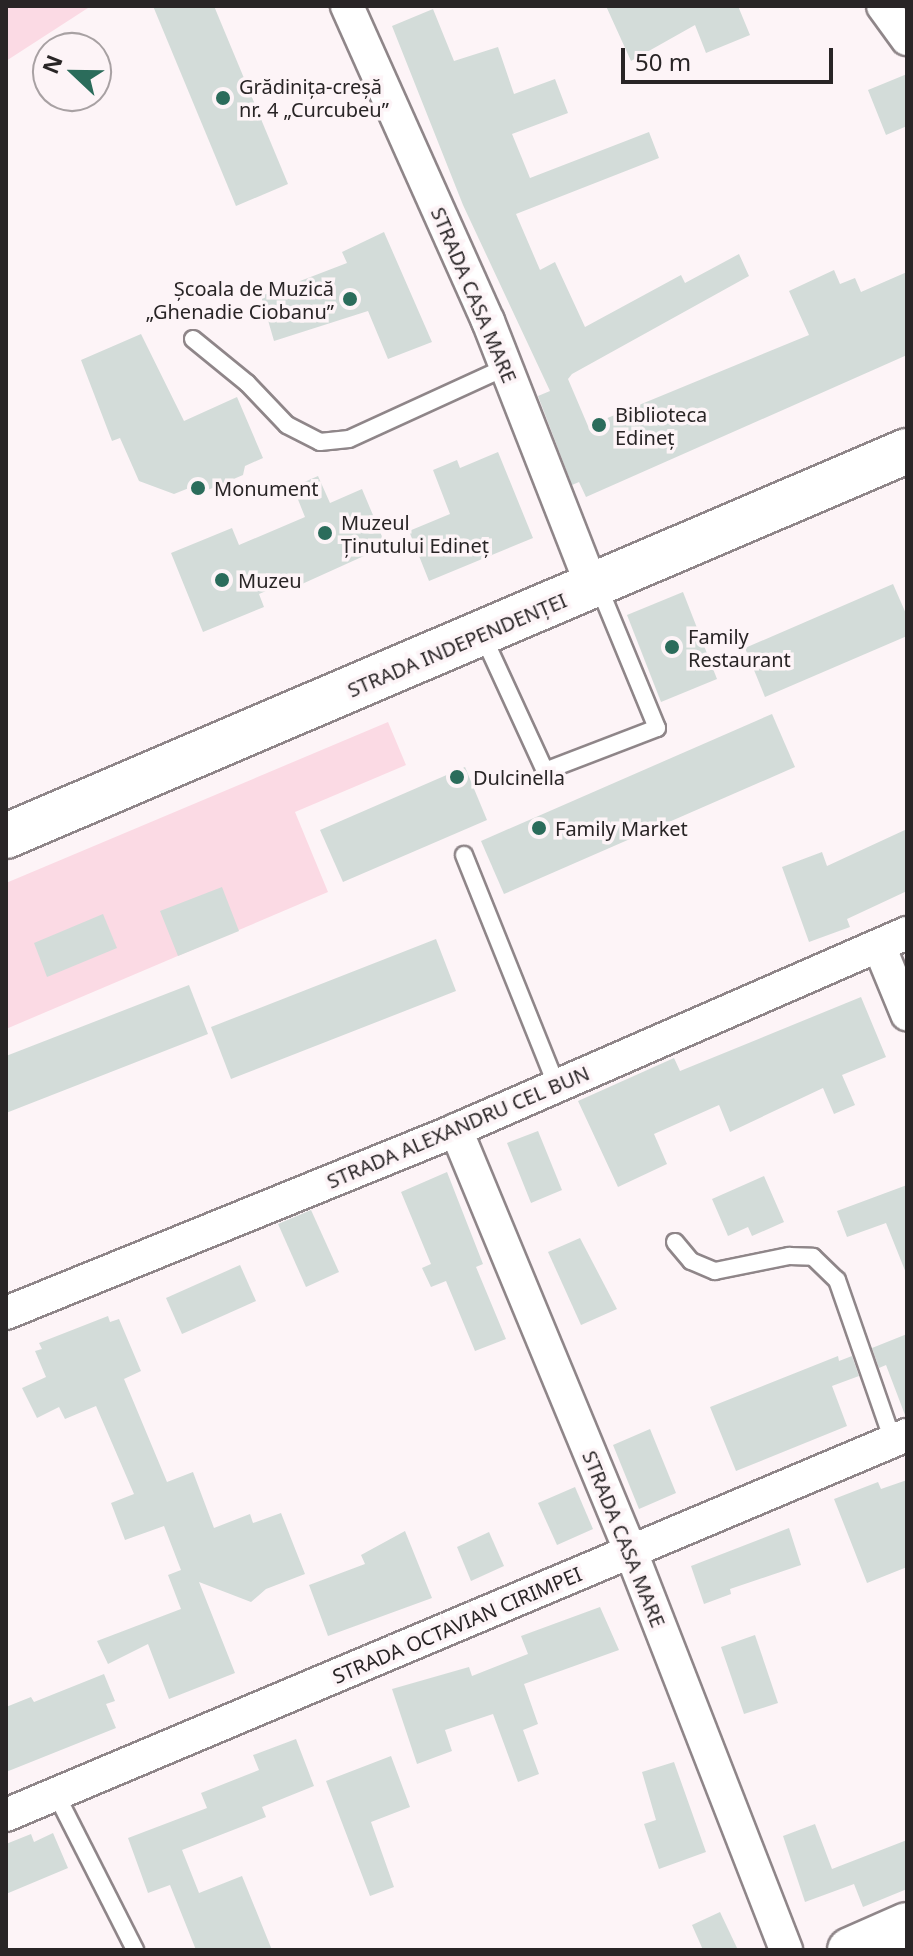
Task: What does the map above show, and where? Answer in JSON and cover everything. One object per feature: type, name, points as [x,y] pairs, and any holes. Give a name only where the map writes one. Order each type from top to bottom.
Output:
[{"type":"main road","name":"STRADA INDEPENDENȚEI","points":[[6,836],[907,451]]},
{"type":"main road","points":[[850,1950],[907,1925]]},
{"type":"street","name":"STRADA CASA MARE","points":[[347,6],[506,367],[595,586]]},
{"type":"street","points":[[883,6],[907,39]]},
{"type":"street","points":[[893,940],[907,1014]]},
{"type":"street","name":"STRADA ALEXANDRU CEL BUN","points":[[6,1313],[456,1130],[893,940]]},
{"type":"street","name":"STRADA CASA MARE","points":[[456,1130],[631,1552],[786,1950]]},
{"type":"street","name":"STRADA OCTAVIAN CIRIMPEI","points":[[6,1815],[900,1438]]},
{"type":"lane","points":[[193,339],[247,383],[287,425],[320,442],[349,439],[506,367]]},
{"type":"lane","points":[[482,634],[545,771],[657,728],[595,586]]},
{"type":"lane","points":[[464,855],[557,1086]]},
{"type":"lane","points":[[675,1242],[691,1261],[715,1271],[789,1256],[813,1257],[837,1280],[900,1438]]},
{"type":"lane","points":[[56,1794],[135,1950]]},
{"type":"shaded area","points":[[6,6],[91,6],[51,32],[32,32],[32,44],[6,61]]},
{"type":"shaded area","points":[[388,722],[406,765],[295,812],[328,892],[6,1029],[6,883]]},
{"type":"building","points":[[153,6],[214,6],[288,184],[236,206]]},
{"type":"building","points":[[606,6],[738,6],[750,35],[706,53],[695,25],[631,61]]},
{"type":"building","points":[[433,9],[454,61],[498,47],[514,94],[555,79],[568,113],[512,134],[530,178],[649,132],[659,158],[516,214],[540,270],[555,262],[585,327],[681,275],[685,283],[739,254],[749,276],[572,374],[568,379],[588,426],[809,335],[789,291],[834,270],[840,284],[855,278],[861,292],[907,272],[907,355],[586,497],[579,482],[572,485],[538,396],[550,391],[463,205],[392,26]]},
{"type":"building","points":[[907,74],[907,126],[886,135],[868,90]]},
{"type":"building","points":[[384,232],[432,342],[388,359],[368,311],[274,341],[261,296],[347,263],[342,252]]},
{"type":"building","points":[[141,334],[184,421],[237,397],[263,458],[245,466],[243,475],[203,492],[199,484],[174,494],[139,481],[120,438],[112,441],[81,360]]},
{"type":"building","points":[[498,452],[533,538],[429,581],[409,531],[450,514],[433,470],[457,460],[460,468]]},
{"type":"building","points":[[318,476],[330,503],[362,489],[386,546],[302,584],[299,577],[259,594],[264,607],[203,632],[171,553],[232,528],[239,545],[305,517],[293,487]]},
{"type":"building","points":[[893,584],[907,616],[907,636],[765,697],[745,648]]},
{"type":"building","name":"Family Restaurant","points":[[683,592],[717,679],[661,702],[627,615]]},
{"type":"building","points":[[772,714],[795,767],[504,894],[481,841]]},
{"type":"building","points":[[465,767],[487,820],[343,882],[320,830]]},
{"type":"building","points":[[907,829],[907,891],[847,919],[850,927],[809,942],[782,867],[822,852],[827,866]]},
{"type":"building","points":[[222,887],[239,931],[178,956],[160,911]]},
{"type":"building","points":[[103,914],[117,948],[47,977],[34,943]]},
{"type":"building","points":[[436,939],[456,991],[231,1079],[211,1027]]},
{"type":"building","points":[[189,985],[208,1034],[6,1113],[6,1056]]},
{"type":"building","points":[[861,997],[886,1057],[842,1075],[855,1105],[834,1114],[823,1088],[730,1132],[719,1105],[654,1134],[667,1164],[618,1187],[578,1101],[674,1058],[680,1071]]},
{"type":"building","points":[[538,1131],[562,1190],[531,1203],[507,1143]]},
{"type":"building","points":[[447,1172],[483,1264],[476,1267],[506,1339],[475,1351],[446,1281],[431,1287],[422,1268],[431,1264],[401,1192]]},
{"type":"building","points":[[764,1176],[784,1222],[752,1236],[748,1227],[728,1236],[712,1199]]},
{"type":"building","points":[[907,1185],[906,1273],[886,1223],[847,1237],[837,1211]]},
{"type":"building","points":[[311,1210],[339,1272],[306,1287],[278,1224]]},
{"type":"building","points":[[580,1238],[617,1309],[581,1325],[548,1252]]},
{"type":"building","points":[[240,1265],[256,1301],[182,1334],[166,1298]]},
{"type":"building","points":[[108,1316],[110,1322],[119,1319],[141,1371],[124,1379],[167,1482],[193,1472],[214,1528],[250,1514],[253,1523],[281,1513],[305,1574],[266,1589],[251,1602],[199,1582],[235,1673],[169,1699],[148,1644],[108,1664],[97,1641],[181,1609],[168,1575],[181,1570],[164,1526],[125,1540],[111,1503],[134,1494],[96,1406],[65,1419],[59,1407],[37,1418],[22,1388],[46,1377],[35,1351],[42,1349],[39,1343]]},
{"type":"building","points":[[907,1334],[905,1415],[886,1365],[879,1368],[872,1348]]},
{"type":"building","points":[[838,1356],[839,1361],[852,1356],[859,1376],[832,1386],[847,1426],[736,1471],[710,1407]]},
{"type":"building","points":[[650,1429],[676,1493],[639,1509],[613,1445]]},
{"type":"building","points":[[907,1480],[907,1567],[867,1583],[834,1499],[878,1482],[881,1489]]},
{"type":"building","points":[[575,1487],[593,1529],[557,1545],[538,1503]]},
{"type":"building","points":[[789,1528],[801,1565],[730,1589],[731,1594],[704,1604],[691,1566]]},
{"type":"building","points":[[405,1531],[432,1598],[328,1636],[309,1585],[365,1564],[361,1555]]},
{"type":"building","points":[[489,1532],[504,1566],[471,1581],[457,1547]]},
{"type":"building","points":[[600,1607],[619,1650],[524,1684],[538,1724],[523,1730],[539,1774],[518,1782],[493,1714],[445,1730],[452,1751],[417,1764],[392,1689],[469,1667],[472,1676],[528,1654],[521,1636]]},
{"type":"building","points":[[755,1635],[778,1703],[744,1714],[721,1647]]},
{"type":"building","points":[[104,1674],[115,1701],[106,1704],[116,1728],[6,1772],[6,1707],[31,1697],[34,1702]]},
{"type":"building","points":[[296,1739],[314,1786],[262,1807],[266,1817],[182,1850],[199,1893],[242,1876],[272,1950],[196,1950],[170,1885],[148,1893],[128,1838],[207,1808],[201,1793],[259,1770],[253,1755]]},
{"type":"building","points":[[391,1756],[410,1807],[371,1822],[394,1887],[370,1896],[326,1781]]},
{"type":"building","points":[[674,1762],[706,1852],[659,1869],[644,1824],[656,1820],[642,1772]]},
{"type":"building","points":[[815,1824],[832,1869],[907,1840],[907,1889],[863,1907],[854,1884],[805,1902],[783,1836]]},
{"type":"building","points":[[53,1833],[68,1868],[6,1894],[6,1844],[31,1834],[34,1842]]},
{"type":"building","points":[[720,1912],[738,1950],[703,1950],[692,1925]]},
{"type":"place","name":"Grădinița-creșă nr. 4 „Curcubeu”","points":[[223,98]]},
{"type":"place","name":"Școala de Muzică „Ghenadie Ciobanu”","points":[[350,299]]},
{"type":"place","name":"Biblioteca Edineț","points":[[599,425]]},
{"type":"place","name":"Monument","points":[[198,488]]},
{"type":"place","name":"Muzeul Ținutului Edineț","points":[[325,533]]},
{"type":"place","name":"Muzeu","points":[[222,580]]},
{"type":"place","name":"Family Restaurant","points":[[672,647]]},
{"type":"place","name":"Dulcinella","points":[[457,777]]},
{"type":"place","name":"Family Market","points":[[539,828]]}]
